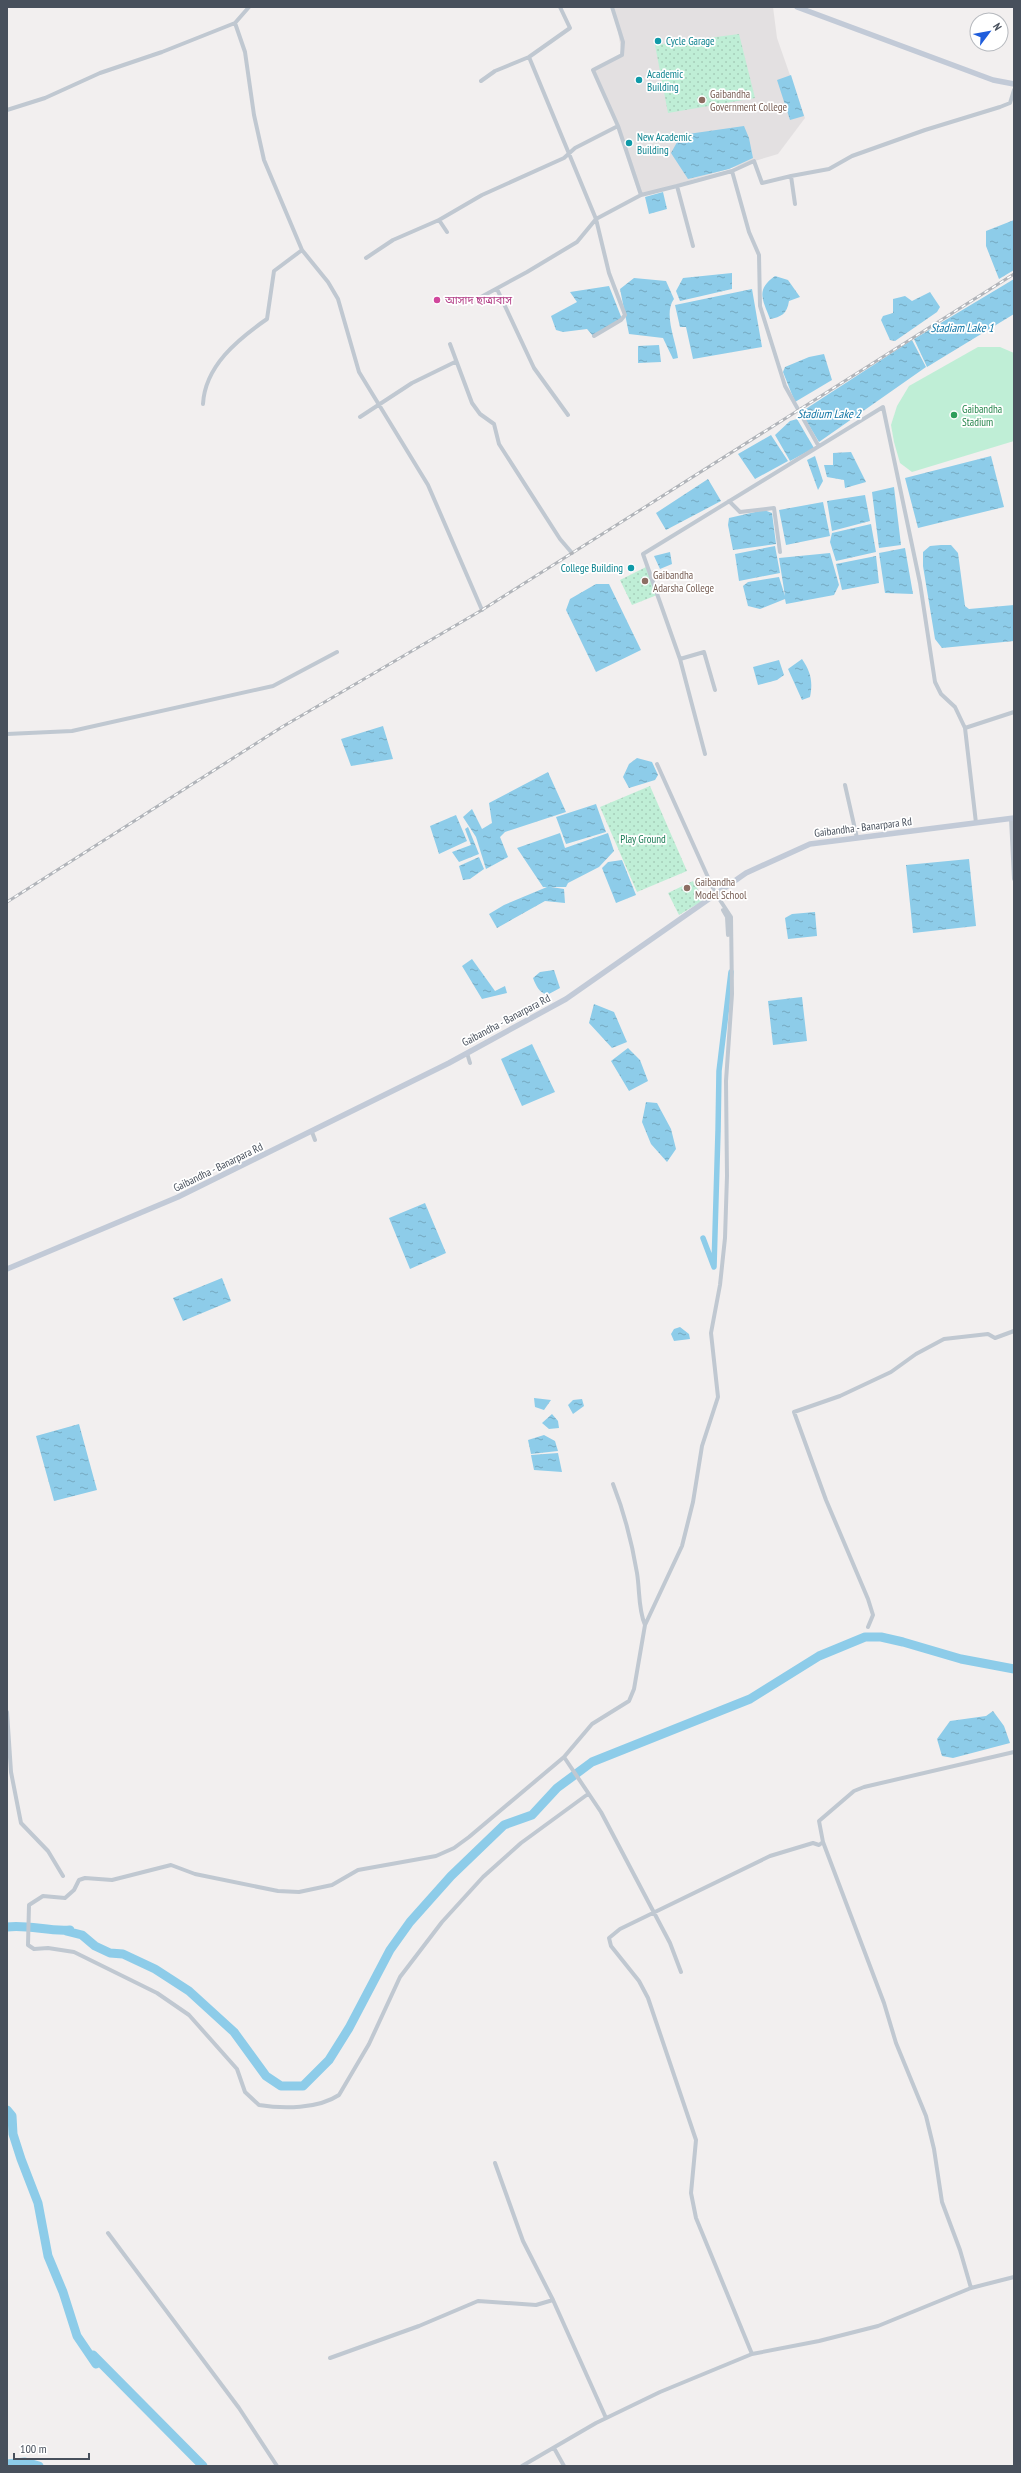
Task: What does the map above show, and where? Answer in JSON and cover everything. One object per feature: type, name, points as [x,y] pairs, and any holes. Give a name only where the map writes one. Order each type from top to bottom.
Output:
[{"type":"main road","points":[[798,7],[993,80],[1014,84]]},
{"type":"main road","name":"Gaibandha - Banarpara Rd","points":[[7,1270],[178,1197],[312,1132],[467,1053],[566,999],[746,873],[810,844],[1013,818]]},
{"type":"street","points":[[481,81],[495,71],[529,57],[570,28],[560,7]]},
{"type":"street","points":[[612,7],[623,42],[622,55],[593,70],[618,126],[640,195]]},
{"type":"street","points":[[7,110],[45,98],[100,73],[162,52],[235,23],[248,8]]},
{"type":"street","points":[[235,23],[245,52],[254,115],[264,160],[302,250],[328,282],[338,298],[359,372],[428,484],[482,610]]},
{"type":"street","points":[[529,57],[596,219],[609,273],[625,315],[621,320],[594,336]]},
{"type":"street","points":[[481,297],[577,242],[596,219],[640,195],[732,172],[754,161],[762,184],[790,176],[829,169],[852,156],[1000,108],[1010,103],[1014,90]]},
{"type":"street","points":[[366,258],[393,240],[439,220],[482,195],[564,158],[576,148],[618,126]]},
{"type":"street","points":[[732,172],[749,232],[759,255],[760,306],[785,386],[818,445]]},
{"type":"street","points":[[790,176],[795,204]]},
{"type":"street","points":[[677,186],[693,246]]},
{"type":"street","points":[[439,220],[447,232]]},
{"type":"street","points":[[203,404],[204,389],[212,370],[235,345],[268,319],[274,271],[302,250]]},
{"type":"street","points":[[497,289],[534,368],[562,404],[568,415]]},
{"type":"street","points":[[450,344],[455,362],[472,403],[480,414],[494,424],[499,444],[560,539],[572,553]]},
{"type":"street","points":[[360,417],[379,403],[412,383],[455,362]]},
{"type":"street","points":[[705,754],[680,659],[643,554],[818,445],[883,407],[920,583],[934,682],[941,694],[955,707],[965,728],[976,823]]},
{"type":"street","points":[[729,501],[740,512],[774,508],[780,552]]},
{"type":"street","points":[[7,734],[72,731],[274,686],[337,652]]},
{"type":"street","points":[[680,659],[704,652],[716,690]]},
{"type":"street","points":[[965,728],[1014,712]]},
{"type":"street","points":[[657,764],[727,917],[731,965]]},
{"type":"street","points":[[845,785],[857,838]]},
{"type":"street","points":[[1013,818],[1014,879]]},
{"type":"street","points":[[588,1794],[521,1843],[483,1877],[442,1922],[400,1977],[369,2044],[339,2095],[332,2100],[295,2106],[259,2105],[245,2092],[237,2069],[202,2027],[189,2015],[157,1993],[74,1952],[48,1948],[34,1950],[28,1945],[28,1905],[43,1896],[65,1898],[74,1890],[79,1880],[85,1878],[112,1880],[171,1865],[195,1874],[278,1891],[299,1892],[332,1885],[358,1870],[436,1856],[454,1848],[565,1758],[592,1724],[629,1701],[634,1688],[645,1625],[682,1546],[693,1502],[702,1446],[718,1397],[711,1333],[720,1285],[725,1238],[727,1176],[726,1081],[732,984],[731,917],[716,894]]},
{"type":"street","points":[[467,1053],[470,1063]]},
{"type":"street","points":[[312,1132],[315,1140]]},
{"type":"street","points":[[868,1627],[873,1615],[868,1599],[826,1500],[794,1412],[840,1396],[891,1372],[916,1354],[944,1339],[988,1334],[995,1338],[1014,1332]]},
{"type":"street","points":[[613,1484],[622,1506],[637,1574],[641,1615],[645,1625]]},
{"type":"street","points":[[7,1712],[11,1772],[21,1823],[48,1851],[63,1876]]},
{"type":"street","points":[[971,2288],[960,2250],[942,2202],[934,2149],[926,2116],[896,2043],[884,2003],[823,1842],[819,1821],[854,1791],[1014,1752]]},
{"type":"street","points":[[565,1758],[601,1812],[655,1913],[681,1972]]},
{"type":"street","points":[[752,2354],[696,2218],[691,2193],[696,2140],[648,1998],[639,1981],[608,1941],[616,1932],[770,1856],[814,1843],[819,1845],[823,1842]]},
{"type":"street","points":[[495,2163],[523,2241],[553,2300],[606,2418]]},
{"type":"street","points":[[108,2233],[239,2408],[277,2466]]},
{"type":"street","points":[[522,2466],[606,2418],[752,2354],[819,2341],[878,2326],[971,2288],[1014,2277]]},
{"type":"street","points":[[330,2358],[419,2326],[478,2301],[536,2305],[553,2300]]},
{"type":"street","points":[[554,2448],[564,2466]]},
{"type":"shaded area","name":"Gaibandha Government College","points":[[614,7],[773,7],[777,38],[805,118],[778,154],[641,195],[619,126],[593,70],[622,56]]},
{"type":"green space","points":[[739,34],[755,98],[668,113],[655,45]]},
{"type":"green space","name":"Gaibandha Stadium","points":[[978,347],[1000,347],[1014,353],[1014,441],[912,472],[900,463],[894,442],[891,425],[897,406],[909,386]]},
{"type":"green space","points":[[646,567],[657,595],[632,605],[620,580]]},
{"type":"green space","name":"Play Ground","points":[[650,786],[687,871],[637,892],[600,807]]},
{"type":"green space","points":[[693,881],[704,900],[679,915],[668,893]]},
{"type":"water","points":[[791,75],[804,116],[790,120],[777,80]]},
{"type":"water","points":[[744,126],[749,138],[753,158],[729,169],[688,179],[671,153],[681,135]]},
{"type":"water","points":[[663,192],[667,209],[649,214],[645,197]]},
{"type":"water","points":[[1014,220],[1014,270],[999,279],[986,246],[986,231]]},
{"type":"water","points":[[732,273],[732,289],[680,301],[676,291],[683,278]]},
{"type":"water","points":[[775,276],[788,280],[800,297],[789,301],[787,309],[783,314],[770,319],[762,296],[765,286]]},
{"type":"water","points":[[634,278],[666,281],[674,299],[671,305],[670,319],[678,358],[673,359],[663,338],[629,334],[620,289]]},
{"type":"water","name":"Stadiam Lake 1","points":[[1014,279],[1014,314],[927,367],[914,339]]},
{"type":"water","points":[[609,286],[622,319],[593,336],[587,329],[563,332],[556,330],[551,316],[577,302],[570,292]]},
{"type":"water","points":[[752,289],[762,347],[693,359],[686,327],[680,327],[675,305]]},
{"type":"water","points":[[930,292],[940,307],[937,312],[895,341],[890,340],[881,320],[883,316],[893,313],[893,299],[905,296],[912,301]]},
{"type":"water","name":"Stadium Lake 2","points":[[912,340],[926,367],[819,442],[801,412]]},
{"type":"water","points":[[659,345],[661,362],[638,363],[638,346]]},
{"type":"water","points":[[824,354],[832,380],[795,402],[783,372],[785,367],[809,357]]},
{"type":"water","points":[[797,419],[814,448],[790,461],[775,435],[790,421]]},
{"type":"water","points":[[771,435],[788,461],[755,479],[738,454]]},
{"type":"water","points":[[851,452],[866,482],[845,488],[844,480],[827,477],[824,465],[833,465],[833,453]]},
{"type":"water","points":[[815,456],[823,481],[818,490],[807,460]]},
{"type":"water","points":[[991,456],[1004,507],[918,528],[905,478]]},
{"type":"water","points":[[708,479],[721,501],[666,530],[656,513]]},
{"type":"water","points":[[894,487],[901,545],[879,548],[872,492]]},
{"type":"water","points":[[865,495],[870,521],[832,531],[827,501]]},
{"type":"water","points":[[823,502],[830,536],[786,545],[779,510]]},
{"type":"water","points":[[764,510],[772,513],[776,544],[733,550],[728,525],[729,518]]},
{"type":"water","points":[[871,524],[876,552],[836,561],[830,542],[832,533]]},
{"type":"water","points":[[951,545],[958,553],[965,606],[969,609],[1014,605],[1014,641],[942,648],[935,639],[923,566],[923,552],[930,546]]},
{"type":"water","points":[[775,546],[780,573],[739,581],[735,554]]},
{"type":"water","points":[[905,548],[913,594],[885,593],[879,553]]},
{"type":"water","points":[[670,552],[672,564],[660,569],[654,556]]},
{"type":"water","points":[[830,553],[839,585],[834,595],[786,604],[785,599],[760,609],[748,606],[743,586],[748,582],[779,577],[785,596],[779,558]]},
{"type":"water","points":[[876,556],[879,583],[842,590],[836,564]]},
{"type":"water","points":[[596,584],[609,584],[641,650],[596,672],[566,610],[570,599]]},
{"type":"water","points":[[802,659],[809,673],[811,687],[810,697],[802,700],[788,669]]},
{"type":"water","points":[[779,660],[784,675],[777,680],[758,685],[753,667]]},
{"type":"water","points":[[383,726],[393,759],[351,766],[341,739]]},
{"type":"water","points":[[637,758],[652,762],[658,775],[655,780],[629,788],[623,777],[629,764]]},
{"type":"water","points":[[548,772],[566,812],[505,832],[500,837],[508,857],[486,869],[476,837],[463,817],[472,809],[482,829],[492,823],[489,803]]},
{"type":"water","points":[[596,804],[606,832],[566,844],[556,817]]},
{"type":"water","points":[[456,815],[467,841],[439,854],[430,826]]},
{"type":"water","points":[[468,827],[479,854],[459,862],[452,852],[471,845],[465,829]]},
{"type":"water","points":[[560,833],[565,848],[608,833],[614,851],[599,867],[568,883],[566,887],[551,887],[564,889],[565,903],[545,901],[497,928],[489,914],[504,905],[547,887],[543,887],[517,848]]},
{"type":"water","points":[[479,857],[484,869],[470,879],[463,880],[459,866]]},
{"type":"water","points":[[969,859],[976,926],[913,933],[906,865]]},
{"type":"water","points":[[622,860],[636,895],[616,903],[602,868],[608,862]]},
{"type":"water","points":[[815,912],[817,936],[788,939],[785,918],[792,914]]},
{"type":"water","points":[[472,959],[495,991],[505,986],[507,993],[482,999],[462,966]]},
{"type":"water","points":[[554,970],[560,988],[547,995],[538,988],[533,978],[540,972]]},
{"type":"water","points":[[802,997],[807,1041],[773,1045],[768,1001]]},
{"type":"water","points":[[594,1004],[614,1012],[627,1042],[612,1048],[589,1023]]},
{"type":"water","points":[[532,1044],[555,1092],[522,1106],[501,1059]]},
{"type":"water","points":[[628,1048],[640,1060],[648,1081],[629,1091],[611,1061]]},
{"type":"water","points":[[646,1102],[657,1103],[671,1129],[676,1149],[667,1162],[651,1144],[642,1122]]},
{"type":"water","points":[[425,1203],[446,1253],[410,1269],[389,1218]]},
{"type":"water","points":[[222,1278],[231,1301],[183,1321],[173,1298]]},
{"type":"water","points":[[680,1327],[689,1334],[690,1339],[674,1341],[671,1334],[674,1329]]},
{"type":"water","points":[[534,1398],[551,1400],[544,1410],[535,1407]]},
{"type":"water","points":[[582,1399],[584,1406],[573,1414],[568,1405],[573,1400]]},
{"type":"water","points":[[552,1414],[558,1421],[559,1428],[549,1429],[542,1423]]},
{"type":"water","points":[[79,1424],[97,1490],[54,1501],[36,1436]]},
{"type":"water","points":[[544,1435],[555,1441],[558,1451],[531,1454],[528,1440]]},
{"type":"water","points":[[558,1453],[562,1472],[534,1470],[531,1455]]},
{"type":"water","points":[[993,1711],[1004,1726],[1010,1743],[953,1758],[942,1756],[937,1739],[950,1721],[986,1716]]},
{"type":"waterway","points":[[718,1132],[719,1071],[731,972]]},
{"type":"waterway","points":[[703,1238],[714,1267],[718,1131]]},
{"type":"waterway","points":[[7,1927],[23,1926],[54,1930],[70,1930],[66,1931],[82,1935],[95,1946],[110,1953],[123,1954],[155,1969],[189,1991],[234,2032],[266,2076],[281,2086],[303,2086],[329,2060],[349,2028],[390,1950],[410,1922],[451,1876],[504,1825],[532,1815],[557,1788],[592,1762],[750,1699],[819,1656],[865,1637],[881,1637],[961,1659],[1014,1669]]},
{"type":"waterway","points":[[7,2110],[12,2116],[13,2134],[38,2203],[48,2256],[63,2292],[77,2336],[96,2364],[93,2355],[203,2466]]},
{"type":"waterway","points":[[7,2464],[25,2462],[39,2466]]},
{"type":"railway","points":[[7,902],[282,727],[482,610],[1014,274]]},
{"type":"place","name":"Cycle Garage","points":[[658,41]]},
{"type":"place","name":"Academic Building","points":[[639,80]]},
{"type":"place","name":"Gaibandha Government College","points":[[702,100]]},
{"type":"place","name":"New Academic Building","points":[[629,143]]},
{"type":"place","name":"আসাদ ছাত্রাবাস","points":[[437,300]]},
{"type":"place","name":"Gaibandha Stadium","points":[[954,415]]},
{"type":"place","name":"College Building","points":[[631,568]]},
{"type":"place","name":"Gaibandha Adarsha College","points":[[645,581]]},
{"type":"place","name":"Gaibandha Model School","points":[[687,888]]}]
